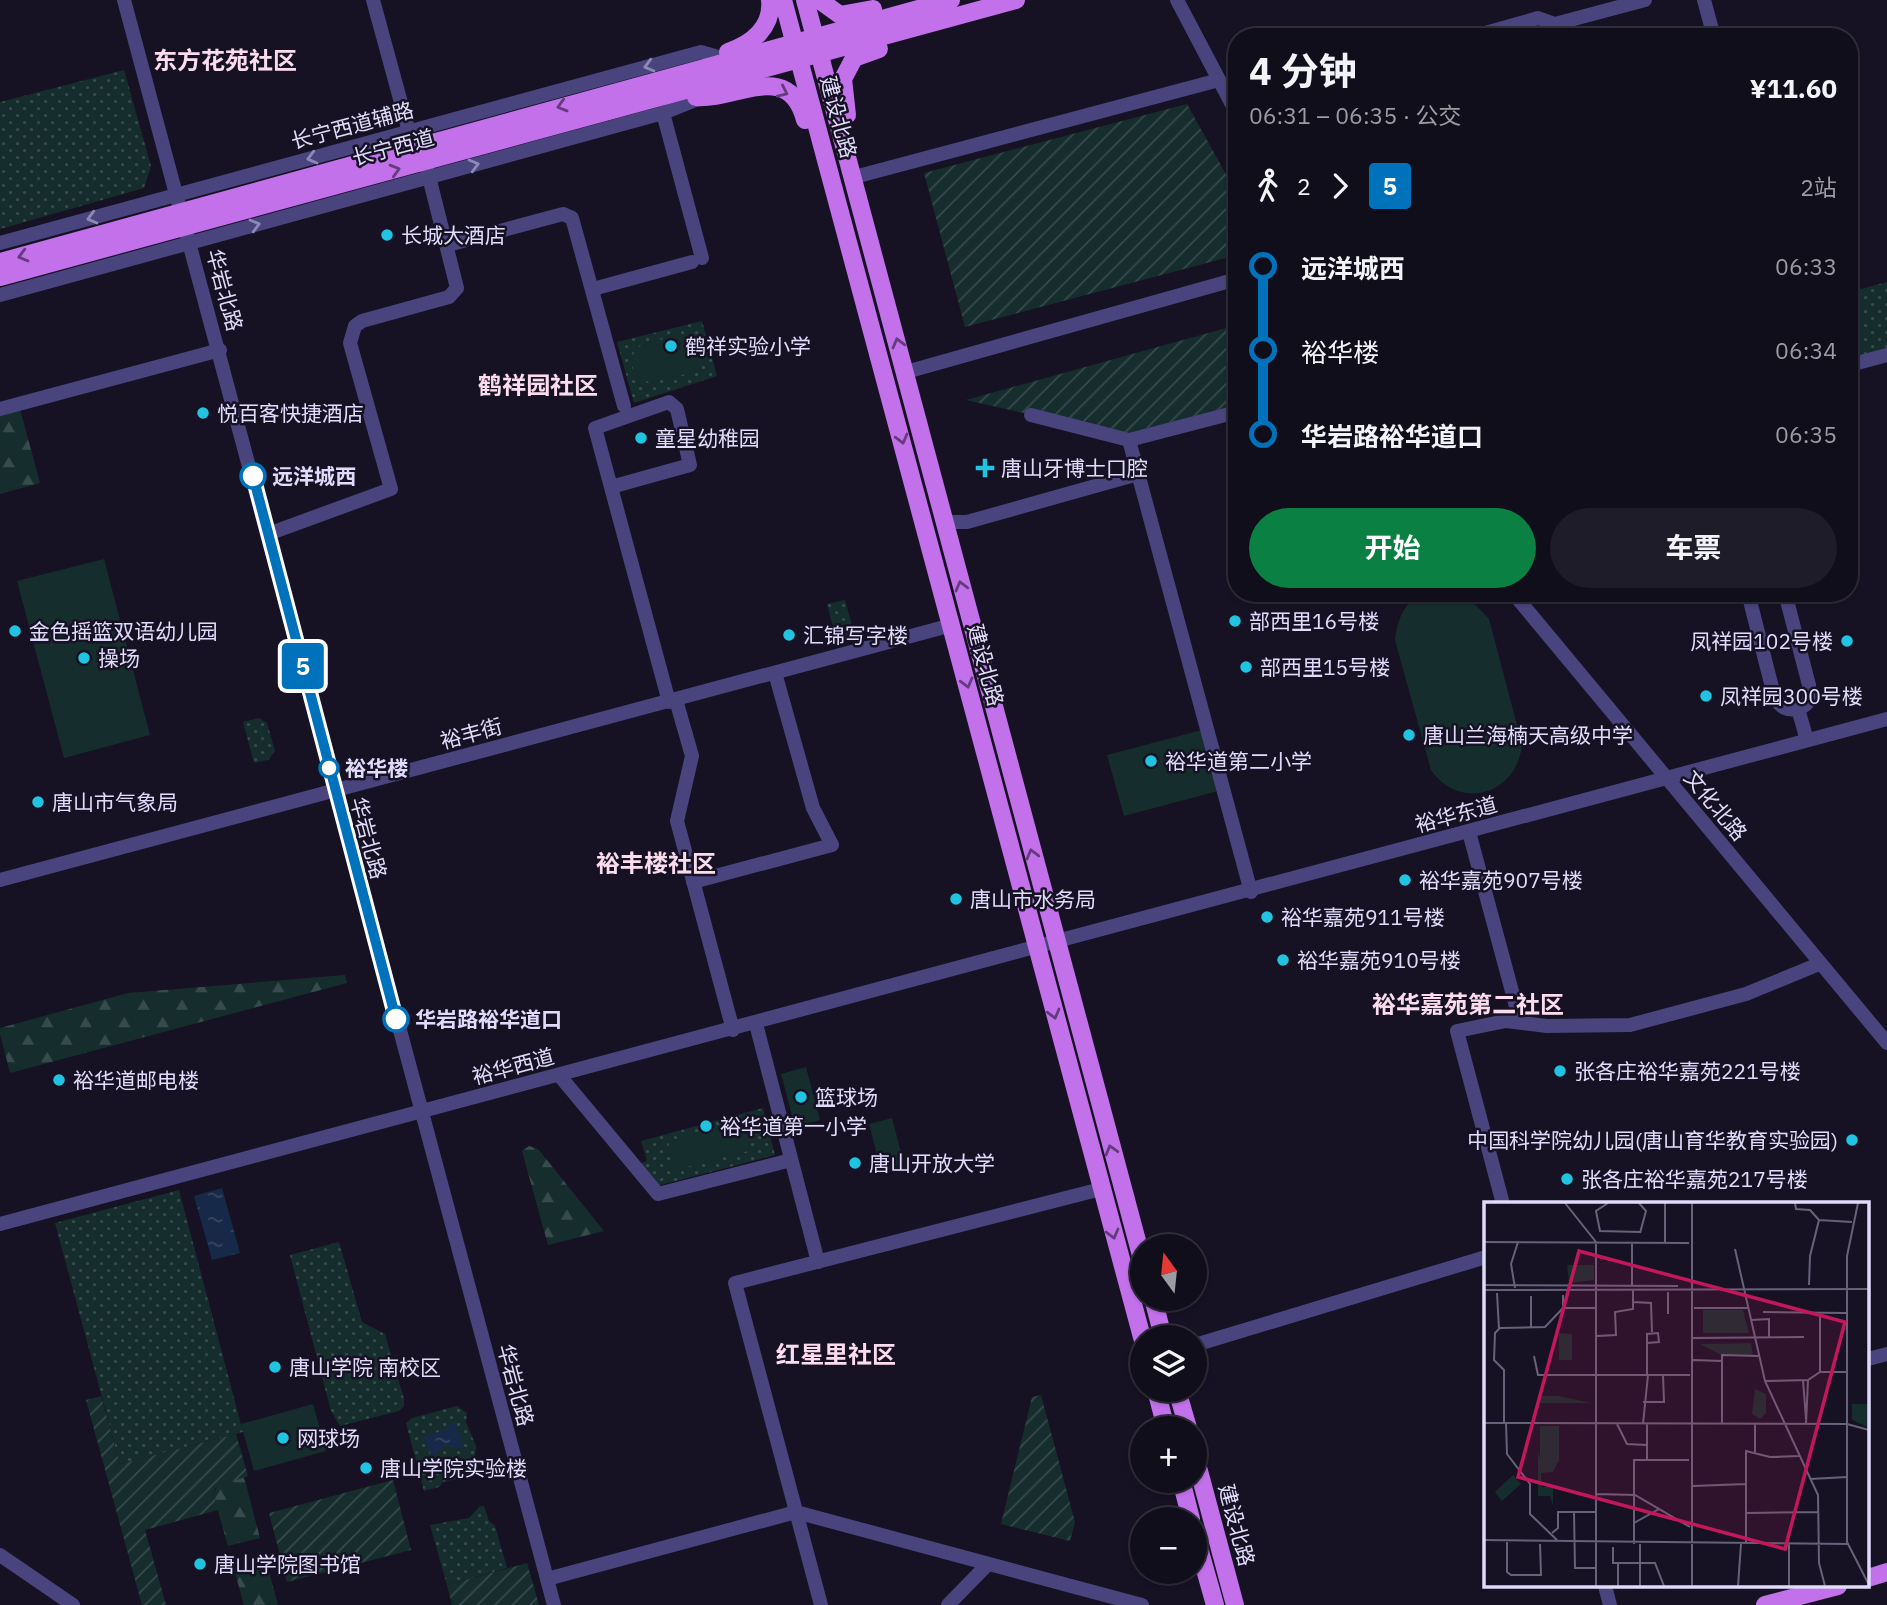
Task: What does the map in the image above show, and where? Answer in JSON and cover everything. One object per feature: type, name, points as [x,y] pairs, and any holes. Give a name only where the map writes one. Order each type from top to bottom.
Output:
[{"type":"main road","points":[[698,68],[715,56],[739,49],[756,37],[770,18],[770,0]]},
{"type":"main road","name":"建设北路","points":[[783,0],[1139,1325]]},
{"type":"main road","name":"建设北路","points":[[805,0],[1135,1234]]},
{"type":"main road","points":[[819,0],[840,15],[911,0]]},
{"type":"main road","points":[[797,51],[951,0]]},
{"type":"main road","points":[[818,45],[1016,0]]},
{"type":"main road","points":[[866,225],[862,175],[842,87],[855,58],[950,27],[975,11]]},
{"type":"main road","name":"长宁西道","points":[[0,262],[187,227],[698,68],[797,51]]},
{"type":"main road","name":"长宁西道","points":[[0,277],[187,227],[427,169],[669,95],[797,51]]},
{"type":"main road","points":[[669,95],[704,97],[762,84],[790,93],[801,103],[823,186],[847,231]]},
{"type":"main road","name":"建设北路","points":[[1205,1493],[1235,1605]]},
{"type":"main road","points":[[1870,1576],[1887,1572]]},
{"type":"main road","name":"建设北路","points":[[1207,1579],[1214,1605]]},
{"type":"main road","points":[[1765,1605],[1830,1588]]},
{"type":"street","name":"华岩北路","points":[[124,0],[220,350],[335,792],[554,1605]]},
{"type":"street","points":[[373,0],[409,132]]},
{"type":"street","points":[[1177,0],[1228,97]]},
{"type":"street","points":[[1503,28],[1538,18],[1555,23],[1645,0]]},
{"type":"street","points":[[1704,0],[1712,28]]},
{"type":"street","name":"长宁西道辅路","points":[[0,243],[701,52],[715,56]]},
{"type":"street","points":[[862,175],[1219,80]]},
{"type":"street","points":[[268,534],[391,489],[350,343],[351,334],[362,320],[454,294],[457,282],[427,169],[663,113],[704,97]]},
{"type":"street","points":[[593,289],[697,260],[663,113]]},
{"type":"street","points":[[448,246],[563,214],[572,218],[624,406]]},
{"type":"street","points":[[0,295],[187,227]]},
{"type":"street","points":[[906,372],[1228,282]]},
{"type":"street","points":[[0,409],[220,350]]},
{"type":"street","points":[[1858,363],[1887,355]]},
{"type":"street","points":[[611,487],[690,465],[677,409],[669,402],[595,428],[611,487],[672,701],[692,756],[677,821],[733,1030]]},
{"type":"street","points":[[1031,415],[1129,440],[1228,414]]},
{"type":"street","points":[[1129,440],[1251,892]]},
{"type":"street","points":[[944,522],[979,519],[1138,474]]},
{"type":"street","name":"文化北路","points":[[1520,602],[1887,1043]]},
{"type":"street","points":[[1750,602],[1775,699],[1780,707],[1789,711],[1806,706],[1811,698],[1787,602]]},
{"type":"street","name":"裕丰街","points":[[0,880],[952,625]]},
{"type":"street","points":[[694,882],[832,845],[813,808],[775,673]]},
{"type":"street","points":[[1798,709],[1807,740]]},
{"type":"street","name":"裕华东道","points":[[1036,948],[1887,719]]},
{"type":"street","points":[[1469,832],[1520,1021]]},
{"type":"street","name":"裕华西道","points":[[0,1224],[1036,948]]},
{"type":"street","points":[[1502,1202],[1457,1031],[1520,1021],[1547,1026],[1630,1025],[1746,993],[1819,964]]},
{"type":"street","points":[[756,1024],[818,1262]]},
{"type":"street","points":[[559,1075],[658,1194],[791,1160]]},
{"type":"street","points":[[821,1605],[735,1283],[1101,1189]]},
{"type":"street","points":[[1207,1341],[1484,1258]]},
{"type":"street","points":[[1870,1358],[1887,1354]]},
{"type":"street","points":[[547,1579],[796,1513],[1142,1605]]},
{"type":"street","points":[[0,1555],[73,1605]]},
{"type":"street","points":[[948,1605],[987,1565]]},
{"type":"street","points":[[1606,1588],[1611,1605]]},
{"type":"green space","points":[[124,70],[151,166],[144,188],[0,229],[0,102]]},
{"type":"green space","points":[[1187,104],[1228,178],[1228,257],[965,327],[924,173]]},
{"type":"green space","points":[[1887,282],[1887,350],[1858,358],[1858,290]]},
{"type":"green space","points":[[702,321],[717,376],[634,403],[617,342]]},
{"type":"green space","points":[[1228,327],[1228,407],[1120,435],[966,400]]},
{"type":"green space","points":[[682,334],[695,338],[702,350],[701,359],[691,371],[650,383],[634,374],[631,357],[641,345]]},
{"type":"green space","points":[[20,409],[40,483],[0,494],[0,415]]},
{"type":"green space","name":"操场","points":[[104,559],[150,735],[64,758],[17,581]]},
{"type":"green space","points":[[845,600],[856,640],[838,645],[827,604]]},
{"type":"green space","points":[[1473,602],[1489,619],[1522,744],[1518,761],[1510,775],[1486,792],[1457,791],[1443,783],[1431,770],[1395,640],[1398,624],[1409,604]]},
{"type":"green space","points":[[259,718],[267,723],[275,751],[268,760],[254,763],[243,722]]},
{"type":"green space","points":[[1202,730],[1218,791],[1124,816],[1107,755]]},
{"type":"green space","points":[[345,975],[347,983],[10,1073],[0,1034],[0,1028],[128,993]]},
{"type":"green space","name":"篮球场","points":[[806,1067],[820,1120],[795,1127],[781,1074]]},
{"type":"green space","points":[[763,1108],[775,1155],[657,1186],[639,1164],[647,1161],[641,1141]]},
{"type":"green space","points":[[892,1118],[905,1168],[882,1174],[869,1124]]},
{"type":"green space","points":[[744,1121],[752,1150],[675,1170],[668,1141]]},
{"type":"green space","points":[[529,1146],[538,1149],[604,1231],[548,1245],[522,1151]]},
{"type":"green space","points":[[179,1190],[243,1432],[120,1464],[55,1223]]},
{"type":"green space","points":[[339,1242],[362,1322],[385,1334],[404,1399],[404,1406],[399,1411],[340,1426],[331,1411],[290,1255]]},
{"type":"green space","points":[[1041,1395],[1075,1522],[1070,1541],[1001,1524],[1032,1397]]},
{"type":"green space","points":[[101,1396],[120,1464],[236,1434],[248,1476],[215,1488],[213,1493],[218,1510],[145,1530],[166,1605],[142,1605],[86,1400]]},
{"type":"green space","name":"网球场","points":[[313,1404],[326,1451],[254,1471],[241,1424]]},
{"type":"green space","points":[[457,1406],[467,1413],[466,1422],[476,1446],[473,1476],[443,1482],[439,1487],[424,1491],[406,1423],[412,1418]]},
{"type":"green space","points":[[244,1477],[260,1538],[228,1546],[213,1493],[219,1484]]},
{"type":"green space","points":[[393,1480],[411,1550],[287,1582],[269,1513]]},
{"type":"green space","points":[[480,1506],[484,1506],[489,1521],[495,1526],[507,1568],[447,1585],[430,1525],[469,1518]]},
{"type":"green space","points":[[527,1563],[539,1605],[452,1605],[447,1585]]},
{"type":"green space","points":[[267,1564],[278,1605],[244,1605],[235,1573]]},
{"type":"water","points":[[222,1188],[240,1253],[212,1260],[194,1196]]},
{"type":"water","points":[[455,1421],[464,1448],[444,1446],[432,1458],[424,1437],[444,1430]]},
{"type":"bus line","name":"5","points":[[253,476],[396,1019]]},
{"type":"place","name":"长城大酒店","points":[[387,235]]},
{"type":"place","name":"鹤祥实验小学","points":[[671,346]]},
{"type":"place","name":"悦百客快捷酒店","points":[[203,413]]},
{"type":"place","name":"童星幼稚园","points":[[641,438]]},
{"type":"place","name":"唐山牙博士口腔","points":[[985,468]]},
{"type":"place","name":"远洋城西","points":[[253,476]]},
{"type":"place","name":"部西里16号楼","points":[[1235,621]]},
{"type":"place","name":"金色摇篮双语幼儿园","points":[[15,631]]},
{"type":"place","name":"汇锦写字楼","points":[[789,635]]},
{"type":"place","name":"凤祥园102号楼","points":[[1847,641]]},
{"type":"place","name":"操场","points":[[84,658]]},
{"type":"place","name":"部西里15号楼","points":[[1246,667]]},
{"type":"place","name":"凤祥园300号楼","points":[[1706,696]]},
{"type":"place","name":"唐山兰海楠天高级中学","points":[[1409,735]]},
{"type":"place","name":"裕华道第二小学","points":[[1151,761]]},
{"type":"place","name":"裕华楼","points":[[329,768]]},
{"type":"place","name":"唐山市气象局","points":[[38,802]]},
{"type":"place","name":"裕华嘉苑907号楼","points":[[1405,880]]},
{"type":"place","name":"唐山市水务局","points":[[956,899]]},
{"type":"place","name":"裕华嘉苑911号楼","points":[[1267,917]]},
{"type":"place","name":"裕华嘉苑910号楼","points":[[1283,960]]},
{"type":"place","name":"华岩路裕华道口","points":[[396,1019]]},
{"type":"place","name":"张各庄裕华嘉苑221号楼","points":[[1560,1071]]},
{"type":"place","name":"裕华道邮电楼","points":[[59,1080]]},
{"type":"place","name":"篮球场","points":[[801,1097]]},
{"type":"place","name":"裕华道第一小学","points":[[706,1126]]},
{"type":"place","name":"中国科学院幼儿园(唐山育华教育实验园)","points":[[1852,1140]]},
{"type":"place","name":"唐山开放大学","points":[[855,1163]]},
{"type":"place","name":"张各庄裕华嘉苑217号楼","points":[[1567,1179]]},
{"type":"place","name":"唐山学院 南校区","points":[[275,1367]]},
{"type":"place","name":"网球场","points":[[283,1438]]},
{"type":"place","name":"唐山学院实验楼","points":[[366,1468]]},
{"type":"place","name":"唐山学院图书馆","points":[[200,1564]]},
{"type":"district","name":"东方花苑社区","points":[[225,60]]},
{"type":"district","name":"鹤祥园社区","points":[[538,385]]},
{"type":"district","name":"裕丰楼社区","points":[[656,863]]},
{"type":"district","name":"裕华嘉苑第二社区","points":[[1468,1004]]},
{"type":"district","name":"红星里社区","points":[[836,1354]]}]
